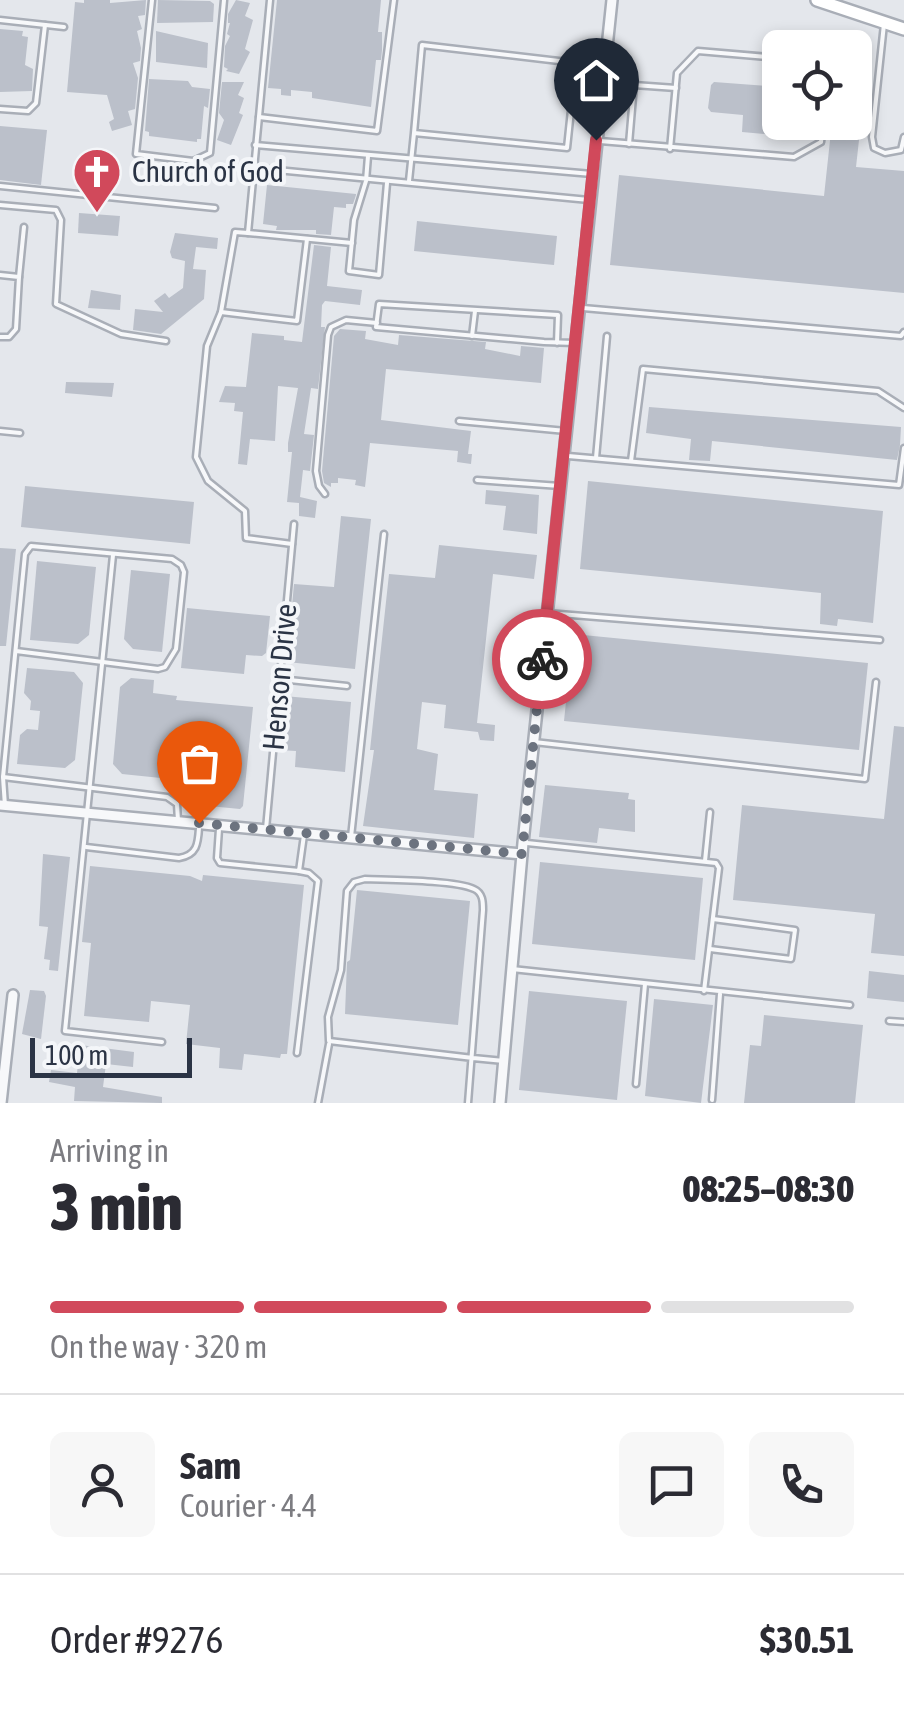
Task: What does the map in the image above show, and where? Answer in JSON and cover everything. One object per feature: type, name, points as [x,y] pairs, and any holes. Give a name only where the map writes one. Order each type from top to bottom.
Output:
[{"type":"main road","points":[[817,0],[846,6],[904,29]]},
{"type":"street","points":[[500,1103],[574,343],[612,0]]},
{"type":"street","points":[[2,805],[351,837],[523,848]]},
{"type":"street","points":[[1,1103],[12,995]]},
{"type":"lane","points":[[152,0],[136,154],[193,161],[210,153],[224,0]]},
{"type":"lane","points":[[248,233],[270,0]]},
{"type":"lane","points":[[258,116],[377,131],[394,0]]},
{"type":"lane","points":[[0,20],[64,27]]},
{"type":"lane","points":[[884,24],[874,148],[885,153],[901,150],[904,137]]},
{"type":"lane","points":[[0,109],[28,112],[36,103],[45,25]]},
{"type":"lane","points":[[409,181],[422,45],[576,63],[567,148],[414,133]]},
{"type":"lane","points":[[670,149],[677,73],[698,51],[762,56]]},
{"type":"lane","points":[[628,145],[634,85],[676,88]]},
{"type":"lane","points":[[596,140],[794,157],[820,140]]},
{"type":"lane","points":[[254,145],[592,174]]},
{"type":"lane","points":[[368,156],[366,181],[354,220],[349,271],[378,275],[387,183]]},
{"type":"lane","points":[[255,168],[589,200]]},
{"type":"lane","points":[[0,186],[216,208]]},
{"type":"lane","points":[[0,205],[56,210],[61,220],[56,304],[121,334],[166,341]]},
{"type":"lane","points":[[0,336],[9,337],[16,329],[24,227]]},
{"type":"lane","points":[[292,544],[246,538],[245,511],[208,482],[196,458],[207,346],[221,312],[235,232],[352,244]]},
{"type":"lane","points":[[221,312],[296,321],[307,239]]},
{"type":"lane","points":[[0,274],[19,277]]},
{"type":"lane","points":[[556,343],[558,315],[379,304],[376,328],[556,343],[574,343]]},
{"type":"lane","points":[[578,308],[900,336],[904,332]]},
{"type":"lane","points":[[472,336],[475,309]]},
{"type":"lane","points":[[325,494],[316,472],[328,336],[331,327],[346,320],[376,323]]},
{"type":"lane","points":[[596,458],[607,336]]},
{"type":"lane","points":[[631,461],[642,369],[878,392],[904,408]]},
{"type":"lane","points":[[459,421],[566,431]]},
{"type":"lane","points":[[0,430],[20,433]]},
{"type":"lane","points":[[563,455],[899,486],[904,448]]},
{"type":"lane","points":[[477,480],[560,486]]},
{"type":"lane","name":"Henson Drive","points":[[266,829],[294,524]]},
{"type":"lane","points":[[351,837],[384,534]]},
{"type":"lane","points":[[2,805],[3,778],[25,554],[31,546],[172,558],[181,565],[184,572],[176,649],[171,661],[158,669],[16,651]]},
{"type":"lane","points":[[113,555],[65,1031],[162,1042]]},
{"type":"lane","points":[[547,613],[880,640]]},
{"type":"lane","points":[[280,679],[347,686]]},
{"type":"lane","points":[[534,742],[864,779],[876,682]]},
{"type":"lane","points":[[3,778],[173,799],[179,810],[178,821]]},
{"type":"lane","points":[[705,861],[710,812]]},
{"type":"lane","points":[[86,846],[188,856],[198,844],[199,823]]},
{"type":"lane","points":[[220,825],[220,862],[310,873],[318,881],[297,1053]]},
{"type":"lane","points":[[299,871],[304,833]]},
{"type":"lane","points":[[523,848],[716,863],[714,918],[704,992]]},
{"type":"lane","points":[[318,1103],[329,1042],[328,1017],[342,970],[349,886],[366,878],[475,889],[483,902],[468,1103]]},
{"type":"lane","points":[[710,949],[792,958],[795,930],[714,918]]},
{"type":"lane","points":[[512,969],[850,1005]]},
{"type":"lane","points":[[636,1084],[645,984]]},
{"type":"lane","points":[[712,1100],[720,994]]},
{"type":"lane","points":[[889,1021],[904,1022]]},
{"type":"lane","points":[[329,1042],[504,1061]]},
{"type":"building","points":[[146,0],[145,15],[138,16],[142,29],[137,31],[140,61],[133,63],[138,78],[135,109],[128,111],[132,125],[112,131],[109,122],[114,119],[107,95],[67,92],[75,2]]},
{"type":"building","points":[[158,0],[210,1],[214,4],[213,22],[157,23]]},
{"type":"building","points":[[236,0],[250,3],[245,16],[253,20],[245,49],[250,52],[239,74],[224,67],[225,46],[230,36],[228,14]]},
{"type":"building","points":[[277,0],[381,0],[378,32],[382,32],[382,50],[381,60],[376,60],[371,107],[312,98],[312,92],[291,90],[291,96],[281,95],[281,89],[268,88]]},
{"type":"building","points":[[0,29],[23,31],[22,36],[28,37],[25,65],[33,69],[32,91],[0,92]]},
{"type":"building","points":[[156,31],[208,43],[207,68],[156,62]]},
{"type":"building","points":[[149,79],[188,81],[192,87],[210,89],[201,139],[197,142],[149,136],[145,131]]},
{"type":"building","points":[[222,82],[244,82],[238,95],[244,98],[239,113],[243,115],[231,145],[217,140],[224,120],[219,113]]},
{"type":"building","points":[[714,82],[762,86],[762,134],[742,132],[743,115],[711,112]]},
{"type":"building","points":[[0,126],[47,130],[41,185],[0,180]]},
{"type":"building","points":[[830,140],[859,140],[856,167],[904,171],[904,293],[610,265],[619,175],[824,196]]},
{"type":"building","points":[[267,185],[356,195],[353,204],[346,204],[346,208],[334,207],[331,235],[316,234],[316,230],[276,230],[277,226],[263,224]]},
{"type":"building","points":[[79,213],[120,216],[118,236],[78,233]]},
{"type":"building","points":[[417,221],[557,236],[554,265],[414,251]]},
{"type":"building","points":[[175,233],[218,238],[217,249],[196,247],[193,269],[206,270],[204,299],[161,334],[133,330],[135,309],[163,312],[154,301],[165,293],[169,298],[183,288],[185,261],[172,258],[170,252]]},
{"type":"building","points":[[314,245],[331,247],[327,286],[362,290],[360,305],[325,301],[322,305],[321,327],[325,327],[318,389],[311,388],[304,434],[314,435],[310,471],[303,470],[300,497],[317,501],[315,518],[299,516],[299,503],[287,502],[292,452],[288,452],[288,443],[298,388],[278,386],[275,441],[250,439],[247,465],[238,464],[243,412],[234,411],[235,403],[219,402],[225,386],[246,387],[252,333],[302,342]]},
{"type":"building","points":[[91,290],[121,295],[120,310],[88,308]]},
{"type":"building","points":[[340,329],[366,331],[365,339],[398,345],[399,335],[486,342],[485,349],[520,356],[521,346],[544,348],[541,383],[386,369],[381,420],[471,431],[471,464],[457,462],[458,451],[370,443],[365,487],[355,485],[356,480],[338,478],[338,483],[331,483],[331,487],[324,483],[322,471],[334,336]]},
{"type":"building","points":[[66,382],[114,383],[112,397],[65,393]]},
{"type":"building","points":[[649,407],[901,427],[900,445],[897,460],[712,441],[710,461],[689,460],[691,439],[646,433]]},
{"type":"building","points":[[588,481],[883,511],[873,623],[838,619],[837,626],[820,624],[821,593],[580,569]]},
{"type":"building","points":[[25,486],[194,502],[190,544],[21,527]]},
{"type":"building","points":[[486,490],[539,495],[537,534],[503,530],[506,506],[485,504]]},
{"type":"building","points":[[341,516],[371,519],[355,669],[287,662],[294,584],[334,587]]},
{"type":"building","points":[[439,545],[537,555],[534,579],[493,574],[477,723],[495,725],[494,741],[480,740],[478,732],[444,728],[446,705],[422,702],[417,749],[438,754],[434,790],[478,794],[474,838],[363,826],[374,750],[370,750],[389,574],[435,578]]},
{"type":"building","points":[[0,548],[16,549],[6,646],[0,646]]},
{"type":"building","points":[[37,561],[96,567],[89,635],[78,644],[30,640]]},
{"type":"building","points":[[131,570],[170,574],[162,652],[133,649],[124,639]]},
{"type":"building","points":[[187,608],[270,616],[266,653],[246,655],[244,674],[181,668]]},
{"type":"building","points":[[573,634],[868,663],[859,750],[564,721]]},
{"type":"building","points":[[27,668],[74,672],[83,683],[75,760],[65,768],[17,764],[20,735],[27,729],[38,730],[40,711],[30,710],[31,701],[24,693]]},
{"type":"building","points":[[131,678],[154,680],[153,693],[177,696],[176,700],[253,707],[240,809],[188,804],[190,781],[122,774],[113,764],[120,687]]},
{"type":"building","points":[[284,696],[351,702],[345,772],[295,767],[296,751],[279,750]]},
{"type":"building","points":[[894,726],[904,727],[904,956],[871,953],[875,914],[733,900],[742,805],[884,819]]},
{"type":"building","points":[[545,785],[629,793],[628,799],[635,800],[635,832],[599,828],[597,843],[539,837]]},
{"type":"building","points":[[43,854],[70,857],[58,971],[49,970],[50,960],[44,959],[48,927],[39,926]]},
{"type":"building","points":[[540,862],[703,878],[695,960],[532,944]]},
{"type":"building","points":[[90,866],[190,876],[202,881],[203,875],[304,885],[287,1054],[280,1058],[244,1054],[242,1070],[219,1068],[220,1048],[186,1044],[190,1005],[151,1001],[149,1022],[84,1016],[91,943],[82,942]]},
{"type":"building","points":[[357,890],[470,901],[458,1025],[345,1014],[347,962]]},
{"type":"building","points":[[869,971],[904,975],[904,1002],[867,998]]},
{"type":"building","points":[[30,990],[44,991],[46,996],[41,1039],[22,1034]]},
{"type":"building","points":[[529,991],[627,1001],[617,1100],[519,1090]]},
{"type":"building","points":[[654,999],[713,1005],[701,1103],[645,1096]]},
{"type":"building","points":[[764,1015],[863,1025],[855,1103],[744,1103],[750,1045],[761,1046]]},
{"type":"building","points":[[80,1045],[134,1052],[133,1067],[106,1064],[103,1087],[162,1097],[162,1103],[74,1101],[75,1087],[49,1082],[51,1070],[77,1073]]},
{"type":"way so far","points":[[199,823],[522,854],[542,659]]},
{"type":"place","name":"Church of God","points":[[97,214]]},
{"type":"route","points":[[542,659],[596,140]]}]
